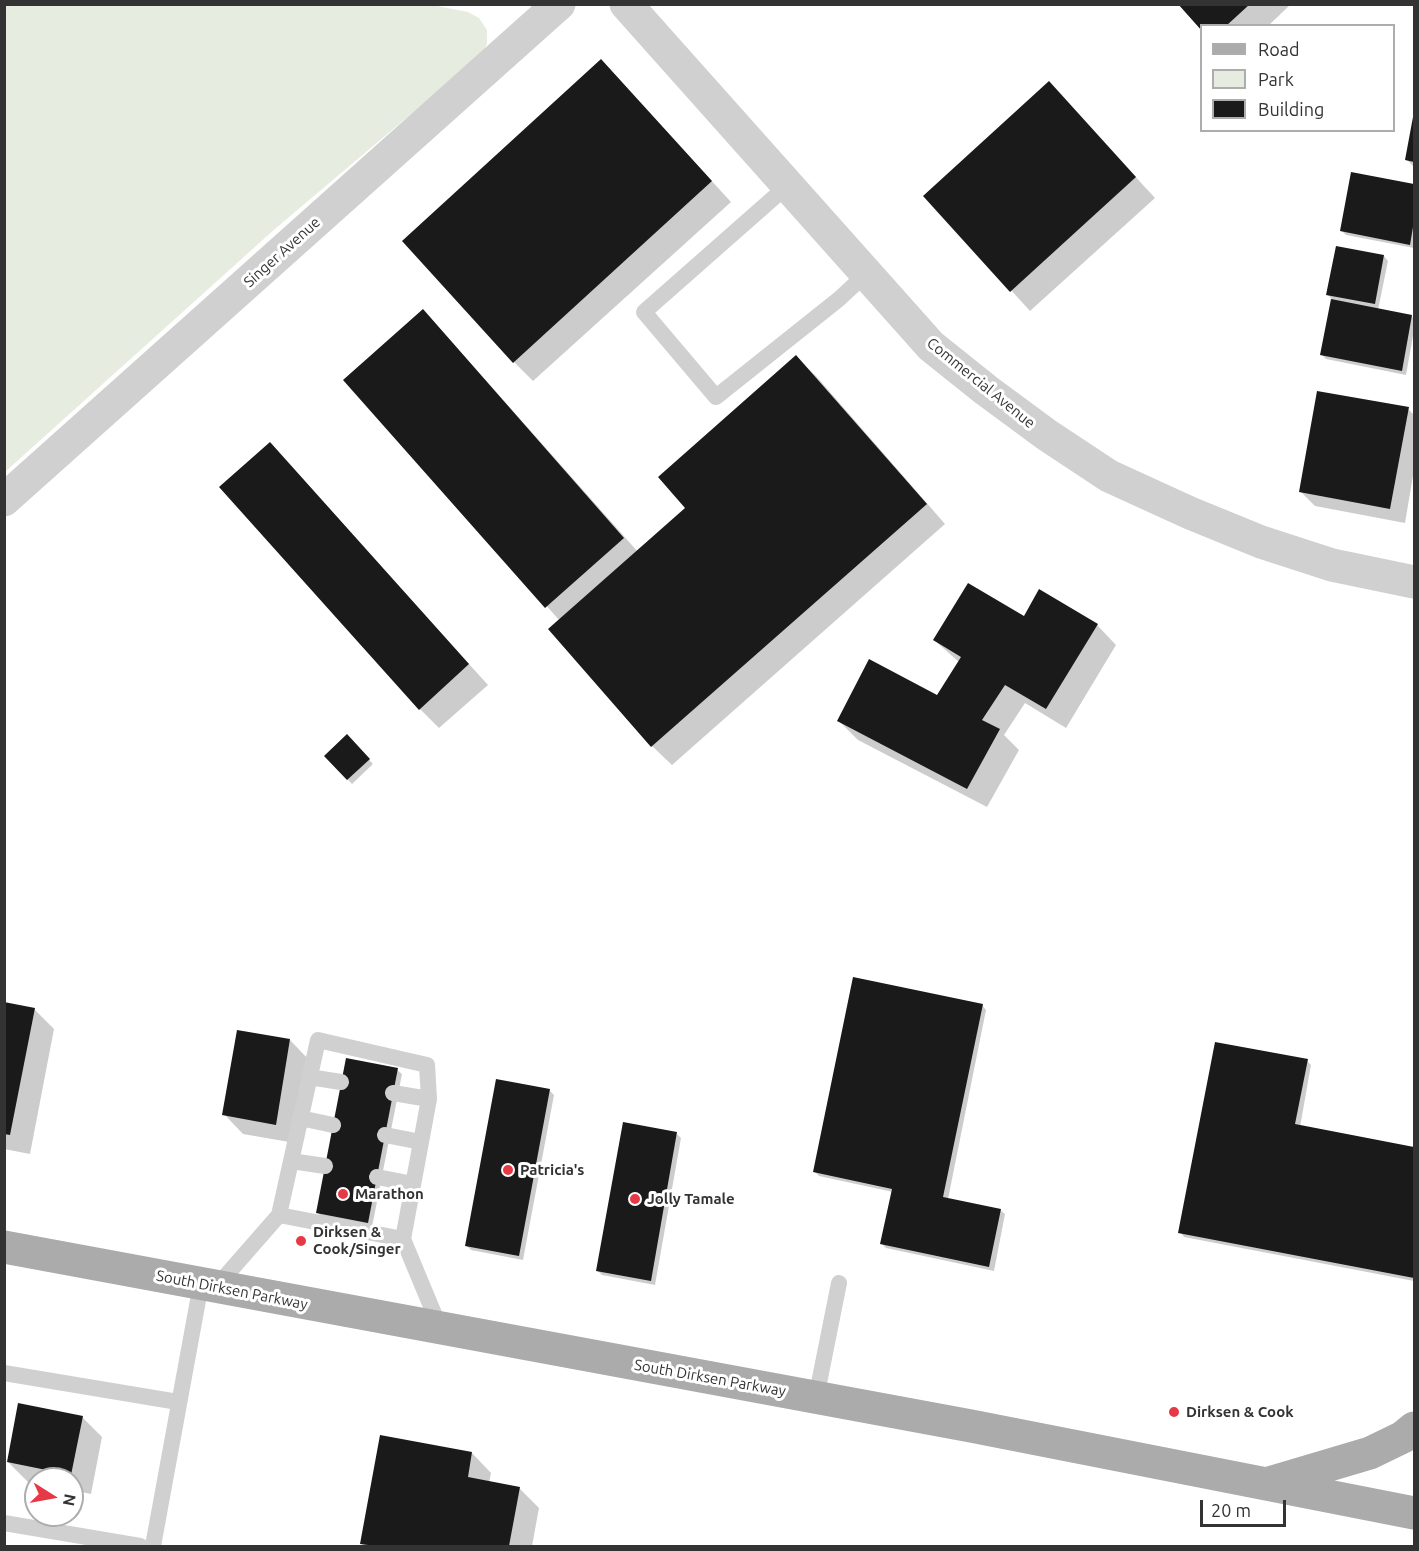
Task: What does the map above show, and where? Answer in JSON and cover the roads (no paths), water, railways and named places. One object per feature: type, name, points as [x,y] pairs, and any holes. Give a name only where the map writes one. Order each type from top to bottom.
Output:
[{"type":"main road","name":"South Dirksen Parkway","points":[[4,1247],[1414,1512]]},
{"type":"main road","points":[[1265,1484],[1370,1453],[1403,1437],[1414,1428]]},
{"type":"street","name":"Commercial Avenue","points":[[626,4],[931,346],[1047,435],[1109,476],[1261,542],[1332,565],[1414,582]]},
{"type":"street","name":"Singer Avenue","points":[[4,500],[539,11]]},
{"type":"lane","points":[[787,186],[644,312],[716,397],[839,299],[867,273]]},
{"type":"lane","points":[[153,1546],[178,1402],[208,1285],[279,1215],[318,1040],[427,1065],[429,1099],[403,1239],[440,1329]]},
{"type":"lane","points":[[309,1077],[341,1082]]},
{"type":"lane","points":[[393,1093],[429,1099]]},
{"type":"lane","points":[[300,1118],[333,1125]]},
{"type":"lane","points":[[385,1135],[421,1142]]},
{"type":"lane","points":[[291,1161],[325,1166]]},
{"type":"lane","points":[[377,1177],[413,1184]]},
{"type":"lane","points":[[279,1215],[403,1239]]},
{"type":"lane","points":[[816,1398],[839,1283]]},
{"type":"lane","points":[[4,1373],[178,1402]]},
{"type":"lane","points":[[4,1523],[140,1546]]},
{"type":"place","name":"Patricia's","points":[[508,1170]]},
{"type":"place","name":"Marathon","points":[[343,1194]]},
{"type":"place","name":"Jolly Tamale","points":[[635,1199]]},
{"type":"place","name":"Dirksen & Cook/Singer","points":[[301,1241]]},
{"type":"place","name":"Dirksen & Cook","points":[[1174,1412]]}]
